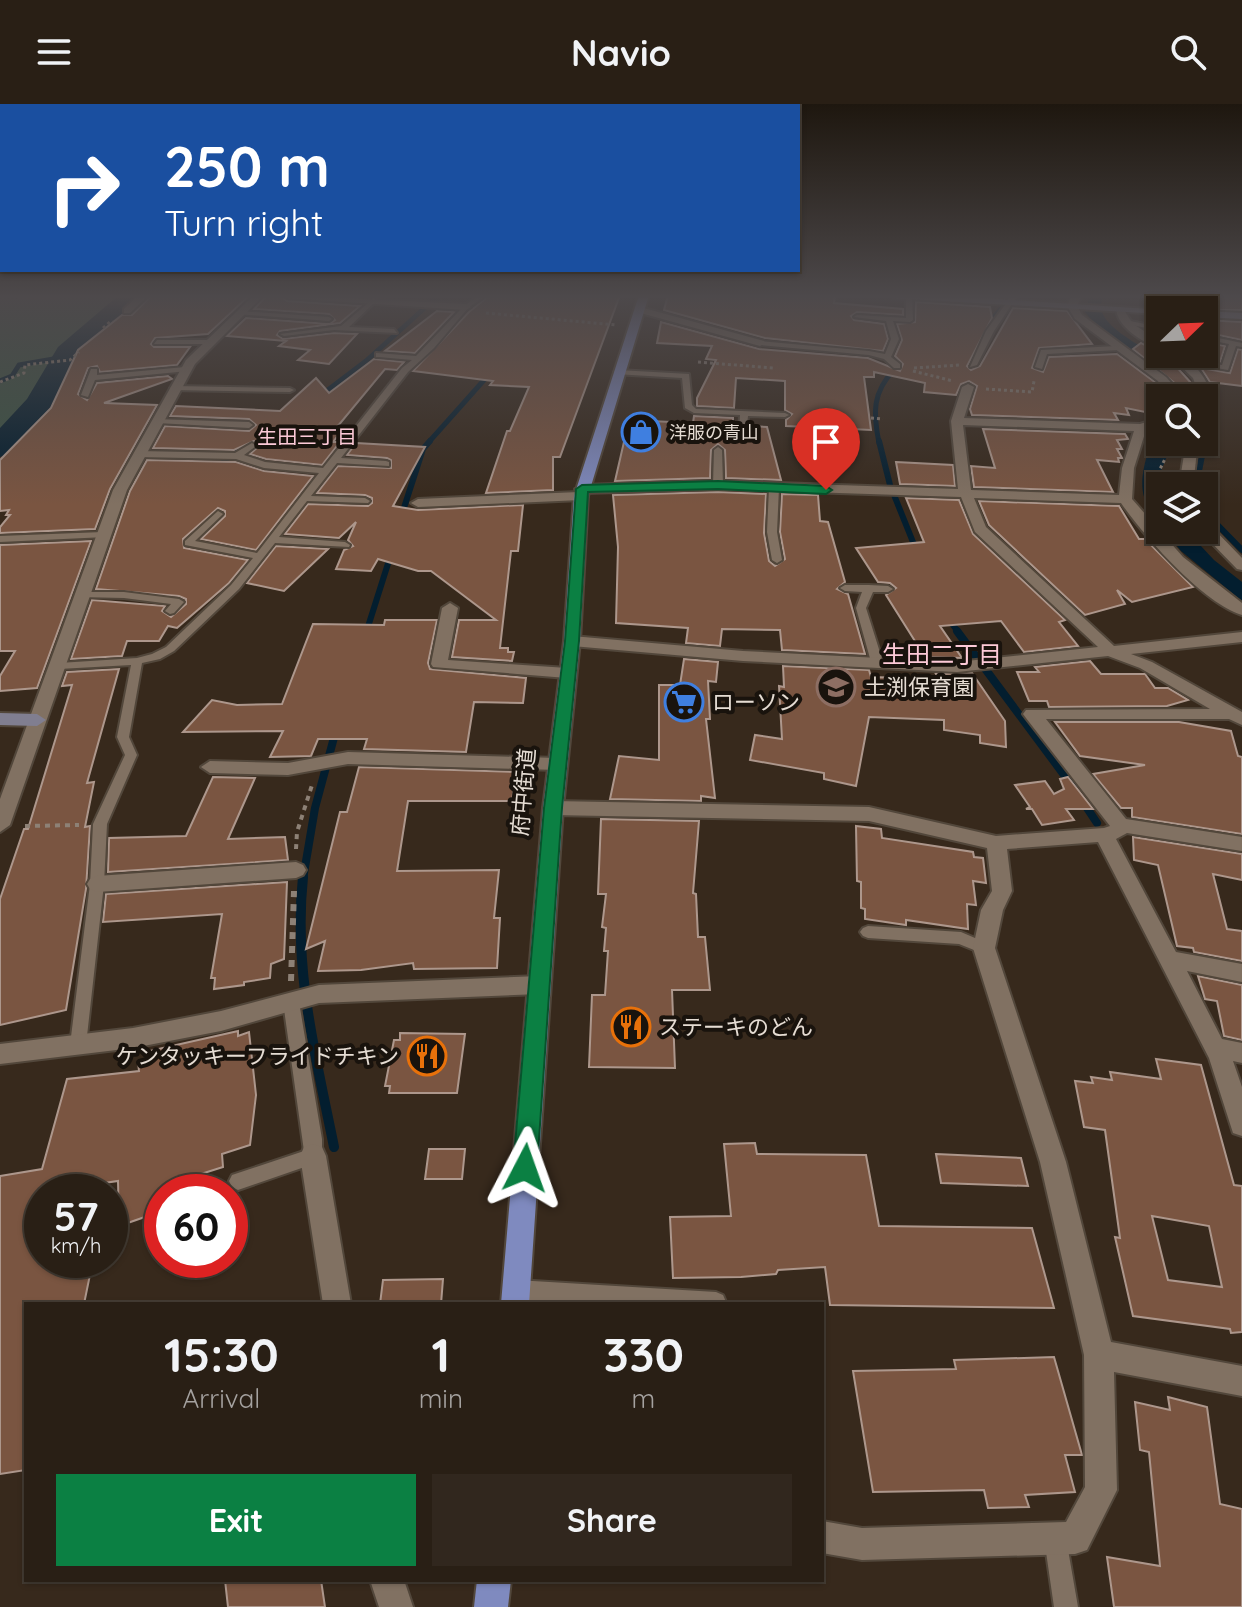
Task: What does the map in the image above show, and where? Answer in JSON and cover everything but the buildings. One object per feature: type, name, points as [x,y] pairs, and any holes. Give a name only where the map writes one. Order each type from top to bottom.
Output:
[{"type":"main road","name":"府中街道","points":[[515,1297],[553,808],[572,641],[582,492],[620,365]]},
{"type":"main road","points":[[491,1607],[494,1582]]},
{"type":"street","points":[[0,825],[120,490],[189,365]]},
{"type":"street","points":[[1141,365],[1166,384]]},
{"type":"street","points":[[968,387],[957,421],[965,492],[980,529],[1112,652],[1146,665],[1236,717]]},
{"type":"street","points":[[957,421],[1146,426]]},
{"type":"street","points":[[1141,428],[1128,468],[1125,499],[1152,534],[1205,586],[1242,610]]},
{"type":"street","points":[[418,503],[718,485],[1125,499]]},
{"type":"street","points":[[1218,541],[1242,566]]},
{"type":"street","points":[[450,608],[439,664],[567,673]]},
{"type":"street","points":[[572,641],[743,656],[980,666],[1242,637]]},
{"type":"street","points":[[1236,717],[1032,714],[1112,830],[1169,959],[1214,1047],[1241,1120]]},
{"type":"street","points":[[0,719],[37,720]]},
{"type":"street","points":[[210,767],[288,769],[326,761],[557,764]]},
{"type":"street","points":[[553,808],[869,814],[996,843],[1112,830],[1242,844]]},
{"type":"street","points":[[824,1537],[862,1544],[1075,1538],[1101,1490],[1099,1355],[1053,1162],[984,948],[992,910],[1002,891],[996,843]]},
{"type":"street","points":[[97,884],[296,870]]},
{"type":"street","points":[[1169,959],[1242,973]]},
{"type":"street","points":[[0,1054],[78,1045],[221,1021],[319,994],[539,985]]},
{"type":"street","points":[[1214,1047],[1242,1053]]},
{"type":"street","points":[[313,1156],[337,1302]]},
{"type":"street","points":[[1099,1355],[1242,1381]]},
{"type":"street","points":[[388,1582],[396,1607]]},
{"type":"lane","points":[[59,666],[137,661],[156,657],[170,649],[235,587],[323,471],[411,365]]},
{"type":"lane","points":[[85,395],[93,375],[185,369]]},
{"type":"lane","points":[[618,372],[686,376],[689,409],[785,415]]},
{"type":"lane","points":[[174,388],[290,390]]},
{"type":"lane","points":[[742,433],[744,413]]},
{"type":"lane","points":[[157,421],[249,425]]},
{"type":"lane","points":[[237,456],[252,446]]},
{"type":"lane","points":[[718,450],[718,485]]},
{"type":"lane","points":[[139,454],[237,456],[264,465],[323,471]]},
{"type":"lane","points":[[333,460],[386,464]]},
{"type":"lane","points":[[774,488],[772,532],[777,560]]},
{"type":"lane","points":[[304,498],[365,501]]},
{"type":"lane","points":[[218,514],[188,543],[259,556]]},
{"type":"lane","points":[[0,539],[103,535]]},
{"type":"lane","points":[[273,540],[345,545]]},
{"type":"lane","points":[[845,588],[888,589]]},
{"type":"lane","points":[[869,588],[861,608],[877,662]]},
{"type":"lane","points":[[82,595],[124,595],[179,602],[170,611]]},
{"type":"lane","points":[[78,1045],[97,884],[100,824],[131,755],[123,737],[137,661]]},
{"type":"lane","points":[[868,932],[961,938],[984,948]]},
{"type":"lane","points":[[248,1178],[313,1156],[313,1139],[291,1002]]},
{"type":"lane","points":[[515,1297],[716,1302]]},
{"type":"lane","points":[[1055,1538],[1066,1607]]},
{"type":"path","points":[[0,382],[24,373],[25,365]]},
{"type":"path","points":[[739,365],[773,368]]},
{"type":"path","points":[[971,365],[905,369],[968,387],[1032,392],[1035,368],[1039,367]]},
{"type":"path","points":[[871,418],[883,419]]},
{"type":"path","points":[[18,826],[100,824]]},
{"type":"green space","points":[[0,365],[55,365],[33,404],[0,435]]},
{"type":"water","points":[[1155,368],[1171,368],[1182,384],[1172,384]]},
{"type":"water","points":[[1147,456],[1167,456],[1160,472],[1146,472],[1146,502],[1142,482]]},
{"type":"water","points":[[1175,544],[1199,544],[1242,582],[1242,601]]},
{"type":"waterway","points":[[0,381],[12,376],[19,365]]},
{"type":"waterway","points":[[0,447],[40,404],[61,365]]},
{"type":"waterway","points":[[320,396],[361,365]]},
{"type":"waterway","points":[[879,443],[876,403],[882,386],[895,369]]},
{"type":"waterway","points":[[428,443],[493,370]]},
{"type":"waterway","points":[[216,470],[232,453],[250,441]]},
{"type":"waterway","points":[[401,517],[423,449],[430,441]]},
{"type":"waterway","points":[[879,441],[890,485],[917,552]]},
{"type":"waterway","points":[[1199,472],[1202,456]]},
{"type":"waterway","points":[[1218,525],[1242,550]]},
{"type":"waterway","points":[[366,633],[392,551]]},
{"type":"waterway","points":[[946,616],[959,633]]},
{"type":"waterway","points":[[365,636],[366,631]]},
{"type":"waterway","points":[[957,631],[1073,787]]},
{"type":"waterway","points":[[303,879],[315,808],[336,730]]},
{"type":"waterway","points":[[1081,799],[1097,823]]},
{"type":"waterway","points":[[303,877],[301,946],[304,980],[334,1147]]},
{"type":"place","name":"洋服の青山","points":[[641,432]]},
{"type":"place","name":"土渕保育園","points":[[836,687]]},
{"type":"place","name":"ローソン","points":[[684,702]]},
{"type":"place","name":"ステーキのどん","points":[[631,1027]]},
{"type":"place","name":"ケンタッキーフライドチキン","points":[[427,1056]]},
{"type":"district","name":"生田三丁目","points":[[307,436]]},
{"type":"district","name":"生田二丁目","points":[[942,654]]},
{"type":"route","points":[[525,1168],[553,808],[572,641],[582,489],[718,485],[826,490]]}]
